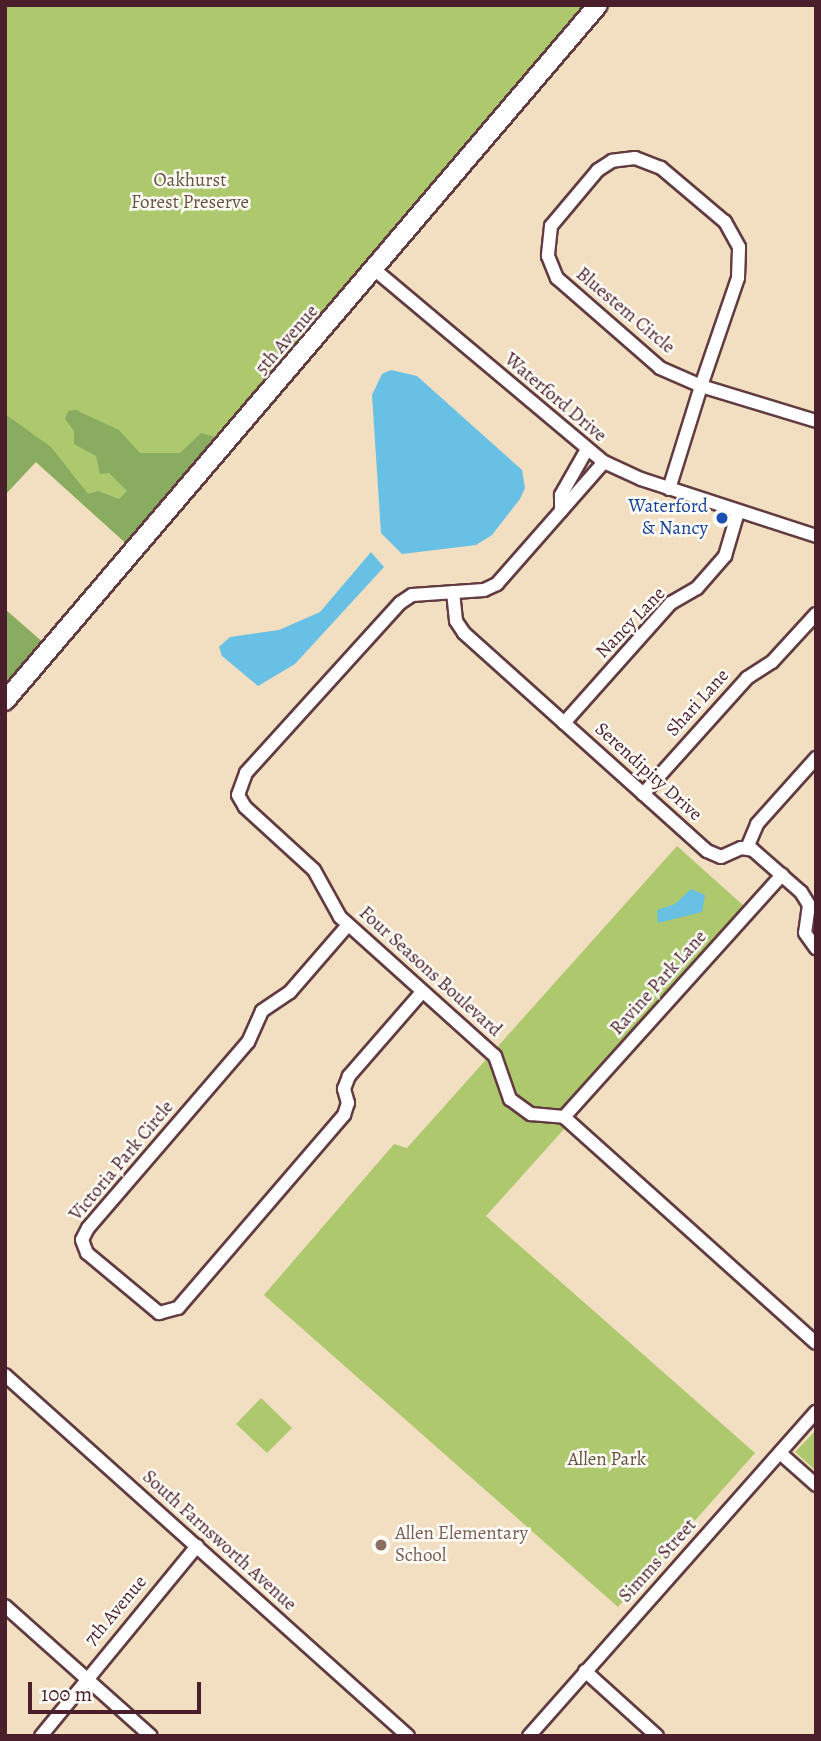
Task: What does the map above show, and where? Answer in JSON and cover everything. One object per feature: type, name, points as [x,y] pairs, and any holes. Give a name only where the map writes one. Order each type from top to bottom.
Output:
[{"type":"street","name":"5th Avenue","points":[[5,701],[375,270],[598,5]]},
{"type":"street","name":"Bluestem Circle","points":[[635,158],[656,164],[725,222],[737,239],[740,270],[701,386],[648,359],[561,284],[551,268],[547,249],[551,226],[598,170],[612,161],[635,158]]},
{"type":"street","name":"Waterford Drive","points":[[375,270],[604,463],[669,489],[816,536]]},
{"type":"street","points":[[669,489],[701,386],[816,421]]},
{"type":"street","name":"Four Seasons Boulevard","points":[[561,511],[561,495],[586,450]]},
{"type":"street","name":"Four Seasons Boulevard","points":[[564,1117],[531,1114],[516,1105],[503,1084],[500,1062],[334,911],[314,870],[245,807],[239,786],[400,603],[412,595],[484,590],[497,584],[604,463]]},
{"type":"street","name":"Nancy Lane","points":[[564,723],[671,603],[697,588],[725,556],[738,512]]},
{"type":"street","name":"Serendipity Drive","points":[[453,592],[456,621],[464,634],[714,856],[747,848]]},
{"type":"street","name":"Shari Lane","points":[[643,794],[747,678],[772,662],[816,614]]},
{"type":"street","points":[[816,758],[757,824],[747,848],[782,875],[812,905],[805,933],[816,948]]},
{"type":"street","name":"Ravine Park Lane","points":[[564,1117],[782,875]]},
{"type":"street","name":"Victoria Park Circle","points":[[348,925],[290,992],[262,1011],[248,1042],[88,1228],[82,1240],[87,1253],[159,1314],[178,1308],[344,1115],[348,1103],[344,1089],[349,1076],[422,992]]},
{"type":"street","points":[[564,1117],[816,1343]]},
{"type":"street","name":"South Farnsworth Avenue","points":[[5,1375],[408,1736]]},
{"type":"street","name":"Simms Street","points":[[529,1736],[816,1412]]},
{"type":"street","points":[[780,1453],[816,1485]]},
{"type":"street","name":"7th Avenue","points":[[41,1736],[85,1677],[197,1546]]},
{"type":"street","points":[[5,1606],[151,1736]]},
{"type":"street","points":[[585,1671],[657,1736]]},
{"type":"green space","name":"Oakhurst Forest Preserve","points":[[5,5],[589,5],[130,547],[5,434]]},
{"type":"green space","points":[[76,410],[119,430],[140,453],[180,453],[201,433],[222,439],[130,547],[36,462],[5,495],[5,414],[51,447],[88,494],[98,491],[119,499],[127,491],[109,473],[100,474],[96,456],[74,444],[74,431],[65,419],[68,411]]},
{"type":"green space","points":[[5,609],[46,645],[5,691]]},
{"type":"green space","name":"Allen Park","points":[[677,846],[745,907],[555,1118],[565,1128],[486,1216],[755,1453],[618,1607],[264,1295],[394,1144],[407,1148]]},
{"type":"green space","points":[[261,1398],[292,1428],[267,1453],[236,1424]]},
{"type":"green space","points":[[816,1430],[816,1471],[795,1452]]},
{"type":"water","points":[[391,370],[417,376],[522,470],[525,488],[520,499],[492,535],[476,545],[402,554],[381,533],[372,395],[382,374]]},
{"type":"water","points":[[371,552],[384,567],[295,664],[258,686],[222,656],[219,647],[230,637],[279,630],[320,612]]},
{"type":"water","points":[[691,889],[705,895],[702,912],[658,923],[657,910],[675,904]]},
{"type":"place","name":"Waterford & Nancy","points":[[722,518]]},
{"type":"place","name":"Allen Elementary School","points":[[381,1545]]}]
